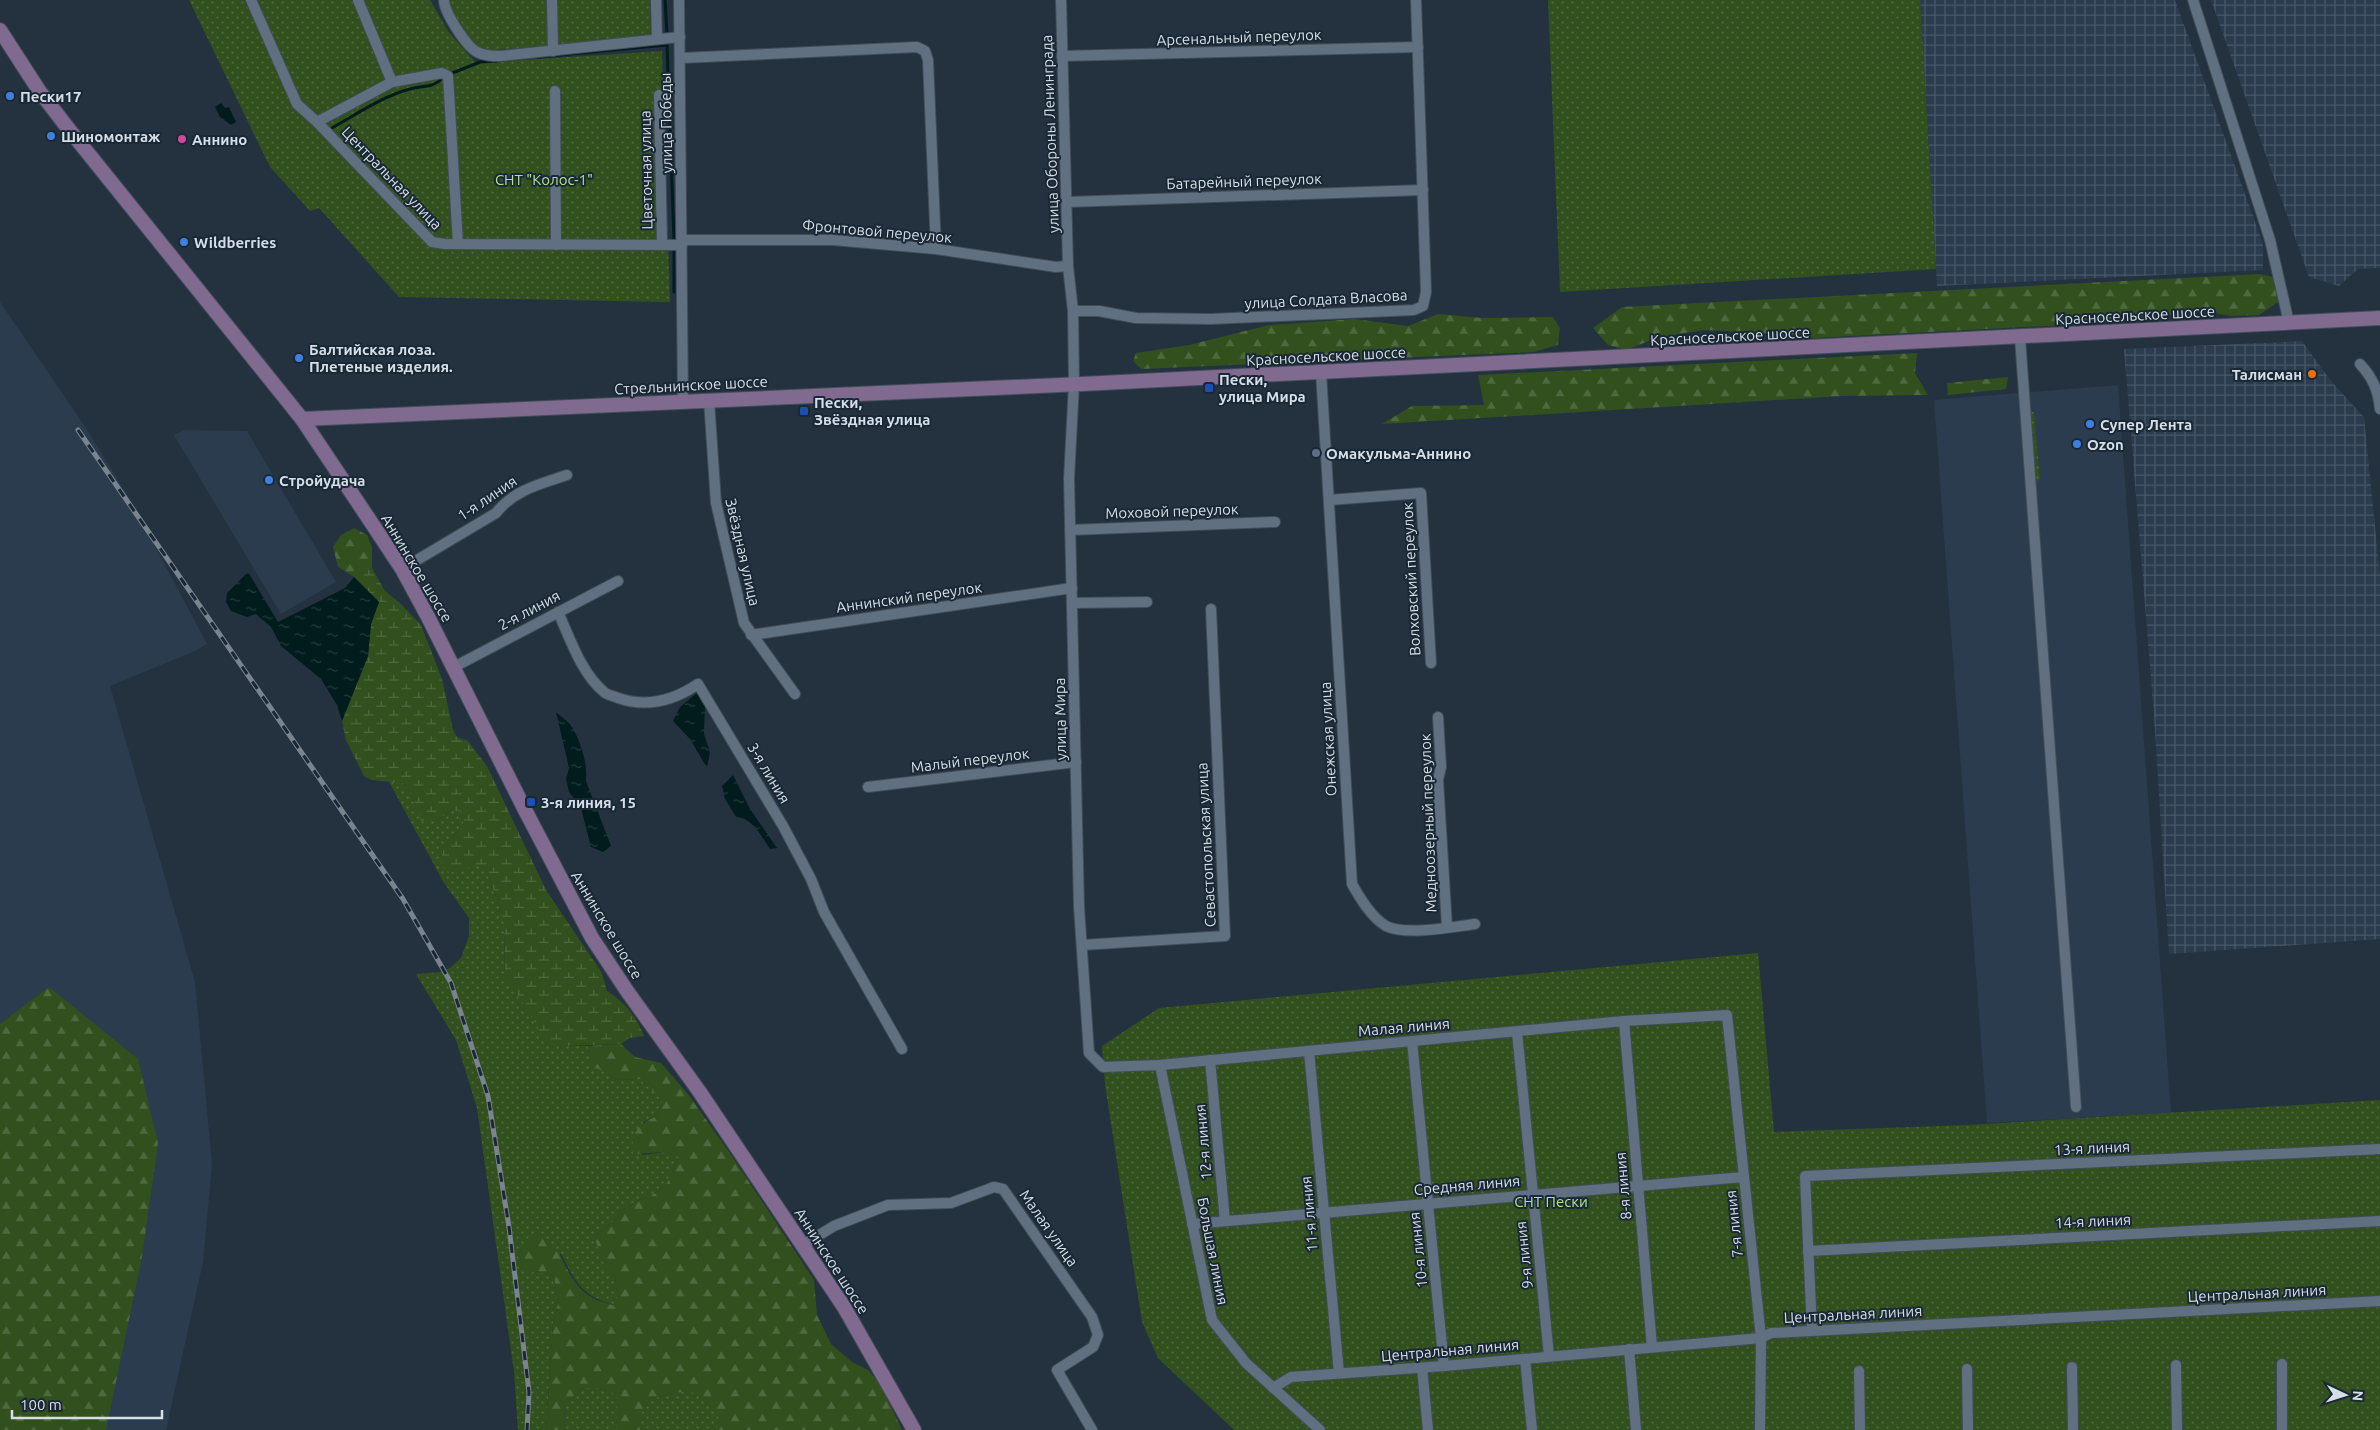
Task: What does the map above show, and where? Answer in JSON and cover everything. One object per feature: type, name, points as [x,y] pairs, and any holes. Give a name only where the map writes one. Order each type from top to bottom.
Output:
[{"type":"main road","name":"Аннинское шоссе","points":[[0,30],[40,92],[71,132],[302,419],[402,569],[592,938],[626,991],[699,1091],[844,1307],[914,1430]]},
{"type":"main road","name":"Красносельское шоссе","points":[[1078,384],[2020,338],[2380,318]]},
{"type":"main road","name":"Стрельнинское шоссе","points":[[302,419],[1078,384]]},
{"type":"street","name":"Центральная улица","points":[[252,0],[297,104],[317,122],[432,242],[458,244],[662,245],[682,242]]},
{"type":"street","points":[[358,0],[392,82]]},
{"type":"street","points":[[552,0],[553,51]]},
{"type":"street","points":[[656,0],[657,39]]},
{"type":"street","name":"улица Победы","points":[[679,0],[683,402]]},
{"type":"street","name":"улица Обороны Ленинграда","points":[[1061,0],[1068,266],[1073,311]]},
{"type":"street","name":"улица Солдата Власова","points":[[1073,311],[1100,311],[1136,318],[1211,319],[1414,310],[1423,306],[1426,292],[1416,0]]},
{"type":"street","points":[[2193,0],[2270,240],[2289,323]]},
{"type":"street","points":[[444,4],[466,41],[475,52],[485,55],[500,56],[680,37]]},
{"type":"street","points":[[680,58],[907,47],[917,47],[925,51],[928,60],[932,127],[936,249]]},
{"type":"street","name":"Арсенальный переулок","points":[[1062,56],[1418,47]]},
{"type":"street","points":[[317,122],[392,82],[442,73],[448,76],[458,244]]},
{"type":"street","points":[[555,91],[556,244]]},
{"type":"street","name":"Цветочная улица","points":[[659,95],[662,245]]},
{"type":"street","name":"Батарейный переулок","points":[[1067,202],[1423,190]]},
{"type":"street","name":"Фронтовой переулок","points":[[682,242],[833,240],[936,249],[1056,267],[1068,266]]},
{"type":"street","name":"улица Мира","points":[[1073,311],[1078,384],[1069,479],[1070,530],[1082,945],[1089,1053]]},
{"type":"street","points":[[2020,338],[2076,1107]]},
{"type":"street","points":[[2360,364],[2369,374],[2378,392],[2380,409]]},
{"type":"street","name":"Онежская улица","points":[[1321,372],[1352,884],[1364,904],[1386,926],[1404,930],[1476,924]]},
{"type":"street","name":"Звёздная улица","points":[[709,400],[716,503],[744,623],[795,694]]},
{"type":"street","name":"1-я линия","points":[[402,569],[496,513],[506,500],[526,489],[567,475]]},
{"type":"street","name":"Волховский переулок","points":[[1329,500],[1421,493],[1431,663]]},
{"type":"street","name":"Моховой переулок","points":[[1070,530],[1275,522]]},
{"type":"street","name":"2-я линия","points":[[454,667],[618,580]]},
{"type":"street","name":"Аннинский переулок","points":[[751,635],[1072,588]]},
{"type":"street","points":[[1072,603],[1147,602]]},
{"type":"street","name":"Севастопольская улица","points":[[1082,945],[1225,936],[1211,609]]},
{"type":"street","name":"3-я линия","points":[[558,612],[589,675],[605,693],[645,704],[666,701],[687,692],[698,684],[783,826],[811,879],[824,912],[902,1049]]},
{"type":"street","name":"Медноозерный переулок","points":[[1438,717],[1441,767],[1438,780],[1447,927]]},
{"type":"street","name":"Малый переулок","points":[[868,787],[1076,762]]},
{"type":"street","name":"Малая линия","points":[[1089,1053],[1103,1067],[1160,1065],[1624,1022],[1727,1015]]},
{"type":"street","name":"7-я линия","points":[[1727,1015],[1761,1338],[1760,1430]]},
{"type":"street","name":"8-я линия","points":[[1624,1022],[1652,1348]]},
{"type":"street","name":"9-я линия","points":[[1516,1032],[1549,1356]]},
{"type":"street","name":"10-я линия","points":[[1412,1041],[1444,1366]]},
{"type":"street","name":"11-я линия","points":[[1309,1051],[1339,1373]]},
{"type":"street","name":"12-я линия","points":[[1210,1060],[1225,1221]]},
{"type":"street","name":"Большая линия","points":[[1160,1065],[1212,1320],[1246,1363],[1320,1430]]},
{"type":"street","name":"13-я линия","points":[[1808,1251],[1804,1176],[2380,1149]]},
{"type":"street","name":"Средняя линия","points":[[1192,1224],[1744,1177]]},
{"type":"street","name":"Малая улица","points":[[803,1246],[834,1226],[888,1205],[951,1203],[994,1187],[1003,1189],[1092,1317],[1098,1335],[1093,1347],[1057,1370],[1092,1430]]},
{"type":"street","name":"14-я линия","points":[[1808,1251],[2380,1222]]},
{"type":"street","points":[[1808,1251],[1812,1331]]},
{"type":"street","name":"Центральная линия","points":[[1273,1388],[1291,1376],[1422,1368],[1652,1348],[1761,1338],[1771,1333],[2380,1301]]},
{"type":"street","points":[[1629,1349],[1636,1430]]},
{"type":"street","points":[[1525,1358],[1532,1430]]},
{"type":"street","points":[[2282,1364],[2282,1430]]},
{"type":"street","points":[[2176,1366],[2177,1430]]},
{"type":"street","points":[[2072,1367],[2072,1430]]},
{"type":"street","points":[[1422,1368],[1428,1430]]},
{"type":"street","points":[[1967,1369],[1968,1430]]},
{"type":"street","points":[[1859,1371],[1860,1430]]},
{"type":"shaded area","points":[[1920,0],[2175,0],[2263,244],[2263,270],[1937,286]]},
{"type":"shaded area","points":[[2211,0],[2380,0],[2380,268],[2358,269],[2339,286],[2309,277]]},
{"type":"shaded area","points":[[0,302],[86,428],[132,503],[207,644],[195,651],[110,686],[195,982],[212,1164],[203,1262],[166,1430],[0,1430]]},
{"type":"shaded area","points":[[2302,341],[2331,381],[2364,417],[2380,576],[2380,939],[2169,954],[2154,715],[2124,349]]},
{"type":"shaded area","points":[[2118,385],[2171,1113],[1987,1123],[1934,400]]},
{"type":"shaded area","points":[[185,430],[247,431],[336,582],[281,614],[174,435]]},
{"type":"green space","name":"СНТ \"Колос-1\"","points":[[189,0],[430,0],[448,31],[476,63],[662,51],[670,302],[399,297],[319,208],[310,211],[270,167]]},
{"type":"green space","points":[[437,0],[650,0],[651,36],[486,51],[475,47],[449,6]]},
{"type":"green space","points":[[1548,0],[1920,0],[1936,269],[1560,292]]},
{"type":"green space","points":[[2260,274],[2273,277],[2278,302],[2259,315],[2230,316],[2201,310],[2177,311],[2161,320],[1814,338],[1703,330],[1659,337],[1626,350],[1608,345],[1593,328],[1622,307]]},
{"type":"green space","points":[[1438,314],[1482,318],[1553,317],[1560,328],[1558,345],[1533,352],[1141,369],[1133,361],[1136,353],[1189,345],[1269,325],[1354,319],[1408,326]]},
{"type":"green space","points":[[1917,353],[1915,373],[1928,395],[1843,396],[1382,424],[1412,406],[1484,405],[1478,375]]},
{"type":"green space","points":[[2008,377],[2006,389],[1948,395],[1947,383]]},
{"type":"green space","points":[[2029,412],[2034,412],[2040,480],[2035,481]]},
{"type":"green space","points":[[354,528],[367,535],[372,547],[372,568],[354,577],[338,567],[333,547],[341,535]]},
{"type":"green space","points":[[372,568],[385,591],[400,603],[421,625],[442,679],[453,730],[457,737],[468,741],[487,766],[546,890],[602,973],[607,991],[629,1010],[644,1036],[629,1038],[621,1044],[564,1046],[547,1042],[505,975],[504,922],[497,898],[483,865],[448,873],[442,866],[442,848],[464,825],[462,812],[452,810],[436,821],[421,821],[412,796],[404,783],[371,780],[364,776],[346,740],[342,721],[368,656],[371,624],[379,602],[354,577]]},
{"type":"green space","points":[[388,780],[404,783],[414,803],[436,821],[452,810],[462,812],[464,825],[442,848],[448,873],[483,864],[497,898],[504,922],[505,975],[564,1046],[588,1046],[590,1063],[618,1080],[640,1079],[663,1101],[657,1116],[643,1122],[642,1155],[666,1152],[679,1156],[667,1183],[651,1196],[636,1201],[620,1212],[615,1220],[594,1237],[606,1268],[615,1277],[618,1301],[616,1306],[604,1302],[581,1288],[561,1254],[537,1271],[554,1276],[558,1304],[553,1322],[546,1430],[518,1430],[514,1372],[477,1108],[456,1040],[416,974],[440,972],[450,968],[461,958],[469,936],[469,918],[444,883]]},
{"type":"green space","name":"СНТ Пески","points":[[1758,953],[1774,1132],[1968,1125],[2380,1100],[2380,1430],[1234,1430],[1158,1358],[1142,1322],[1105,1085],[1102,1046],[1159,1008]]},
{"type":"green space","points":[[49,987],[138,1059],[158,1143],[142,1257],[106,1430],[0,1430],[0,1024]]},
{"type":"green space","points":[[621,1044],[635,1057],[661,1063],[688,1094],[734,1159],[814,1280],[817,1315],[831,1344],[852,1362],[868,1370],[881,1385],[902,1430],[715,1430],[718,1426],[718,1409],[701,1396],[694,1393],[679,1392],[650,1399],[640,1418],[641,1430],[617,1430],[617,1394],[599,1388],[583,1388],[565,1404],[564,1430],[546,1430],[553,1322],[558,1304],[554,1276],[537,1271],[526,1274],[518,1266],[522,1246],[536,1232],[545,1238],[558,1252],[570,1275],[588,1295],[615,1306],[618,1301],[615,1277],[606,1269],[594,1237],[615,1220],[620,1212],[636,1201],[651,1196],[667,1183],[679,1156],[666,1152],[633,1154],[633,1140],[637,1130],[645,1122],[657,1116],[663,1101],[640,1079],[618,1080],[597,1068],[590,1071],[588,1046]]},
{"type":"green space","points":[[583,1388],[599,1388],[617,1394],[617,1430],[564,1430],[565,1404]]},
{"type":"green space","points":[[688,1390],[707,1397],[719,1409],[718,1427],[715,1430],[641,1430],[639,1426],[640,1418],[650,1399]]},
{"type":"water","points":[[221,103],[225,108],[229,107],[236,122],[231,125],[220,117],[215,107]]},
{"type":"water","points":[[248,572],[278,622],[345,588],[354,577],[379,602],[371,624],[368,656],[342,721],[337,705],[321,679],[281,646],[271,627],[256,614],[247,617],[231,611],[226,602],[227,593]]},
{"type":"water","points":[[697,693],[705,706],[704,734],[710,752],[707,768],[690,739],[673,721],[680,707]]},
{"type":"water","points":[[556,712],[569,723],[580,743],[586,767],[586,781],[611,846],[603,852],[591,847],[581,808],[569,792],[566,779],[569,768]]},
{"type":"water","points":[[733,775],[750,809],[777,848],[770,849],[752,824],[736,817],[725,799],[722,786]]},
{"type":"waterway","points":[[665,0],[667,34]]},
{"type":"waterway","points":[[538,57],[667,45],[674,240]]},
{"type":"waterway","points":[[450,74],[480,62],[497,61]]},
{"type":"waterway","points":[[332,128],[390,96],[410,89],[431,85],[443,78]]},
{"type":"waterway","points":[[674,251],[674,292]]},
{"type":"railway","points":[[78,430],[403,899],[451,983],[488,1096],[509,1227],[529,1392],[527,1430]]},
{"type":"place","name":"Пески17","points":[[10,96]]},
{"type":"place","name":"Шиномонтаж","points":[[51,136]]},
{"type":"place","name":"Аннино","points":[[182,139]]},
{"type":"place","name":"Wildberries","points":[[184,242]]},
{"type":"place","name":"Балтийская лоза. Плетеные изделия.","points":[[299,358]]},
{"type":"place","name":"Талисман","points":[[2312,374]]},
{"type":"place","name":"Пески, улица Мира","points":[[1209,388]]},
{"type":"place","name":"Пески, Звёздная улица","points":[[804,411]]},
{"type":"place","name":"Супер Лента","points":[[2090,424]]},
{"type":"place","name":"Ozon","points":[[2077,444]]},
{"type":"place","name":"Омакульма-Аннино","points":[[1316,453]]},
{"type":"place","name":"Стройудача","points":[[269,480]]},
{"type":"place","name":"3-я линия, 15","points":[[531,802]]}]
